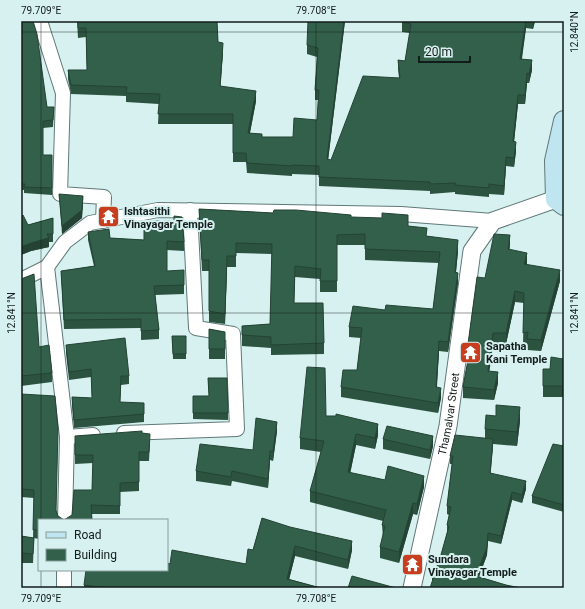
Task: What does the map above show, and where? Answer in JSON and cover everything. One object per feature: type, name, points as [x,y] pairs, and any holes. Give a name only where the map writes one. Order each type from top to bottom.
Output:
[{"type":"main road","points":[[560,202],[555,161],[564,121]]},
{"type":"street","points":[[40,21],[63,93],[60,194],[104,197],[103,221]]},
{"type":"street","points":[[21,280],[47,267],[65,242],[90,223],[158,210],[401,214],[493,221],[560,202]]},
{"type":"street","points":[[67,437],[152,430],[237,429],[232,334],[196,328],[190,210]]},
{"type":"street","name":"Thamalvar Street","points":[[412,588],[448,426],[472,251],[493,221]]},
{"type":"street","points":[[47,267],[67,437],[65,519]]},
{"type":"street","points":[[64,571],[64,588]]},
{"type":"building","points":[[21,21],[33,21],[37,34],[47,107],[54,107],[53,120],[43,121],[43,155],[52,155],[52,188],[24,187],[25,184],[21,184]]},
{"type":"building","points":[[78,21],[217,21],[218,42],[223,43],[220,86],[256,91],[248,133],[262,134],[262,137],[293,137],[294,118],[317,120],[319,90],[315,90],[318,48],[307,45],[308,21],[344,21],[327,159],[331,160],[363,76],[400,78],[398,60],[405,61],[411,24],[402,21],[526,21],[520,59],[532,60],[529,74],[527,73],[525,95],[518,95],[513,141],[516,142],[514,158],[506,157],[504,186],[489,184],[489,188],[455,185],[456,183],[430,184],[430,182],[319,177],[319,166],[247,163],[246,153],[233,153],[233,114],[158,114],[160,94],[126,93],[127,87],[71,85],[68,70],[87,70],[86,28],[78,28]]},
{"type":"building","points":[[59,194],[83,196],[82,210],[62,226]]},
{"type":"building","points":[[199,209],[273,213],[274,210],[296,210],[351,215],[351,217],[382,218],[382,213],[408,215],[408,226],[427,228],[426,236],[458,240],[455,272],[458,273],[448,342],[439,341],[436,387],[441,388],[438,403],[341,387],[343,370],[357,370],[362,328],[349,327],[353,306],[385,310],[386,305],[433,309],[440,252],[365,249],[365,234],[337,235],[337,281],[320,281],[321,269],[295,266],[294,303],[323,303],[324,343],[271,345],[271,337],[242,335],[242,326],[270,324],[272,244],[236,243],[236,256],[227,256],[225,314],[209,311],[209,260],[202,260]]},
{"type":"building","points":[[23,215],[28,225],[53,218],[53,234],[47,234],[49,238],[21,247],[21,216]]},
{"type":"building","points":[[174,216],[182,217],[184,242],[167,241],[167,271],[184,270],[184,285],[154,286],[159,330],[141,331],[141,319],[64,320],[61,271],[95,266],[88,232],[109,229],[110,238],[144,240],[144,225],[153,225],[153,221],[174,221]]},
{"type":"building","points":[[494,234],[510,235],[508,249],[527,253],[524,264],[560,270],[541,340],[527,339],[528,332],[523,333],[524,293],[515,291],[506,333],[493,333],[488,371],[498,372],[494,390],[463,387],[471,344],[468,344],[477,277],[485,278]]},
{"type":"building","points":[[34,274],[39,347],[49,345],[52,373],[21,376],[21,279]]},
{"type":"building","points":[[209,329],[225,332],[225,349],[209,349]]},
{"type":"building","points":[[172,336],[186,336],[186,354],[173,354]]},
{"type":"building","points":[[125,338],[129,376],[121,376],[120,402],[144,403],[144,414],[74,420],[72,397],[92,398],[91,369],[69,372],[66,345]]},
{"type":"building","points":[[564,356],[564,386],[543,386],[543,369],[550,369],[551,357],[563,359]]},
{"type":"building","points":[[307,367],[325,368],[326,416],[336,416],[336,414],[378,424],[375,438],[356,434],[348,472],[385,480],[388,466],[424,476],[417,504],[413,503],[399,552],[380,547],[385,526],[382,525],[386,510],[310,491],[324,441],[300,438]]},
{"type":"building","points":[[208,378],[227,378],[228,413],[193,413],[193,396],[209,396]]},
{"type":"building","points":[[21,394],[55,396],[58,429],[56,511],[58,516],[62,519],[38,519],[38,530],[33,530],[34,490],[21,489]]},
{"type":"building","points":[[496,405],[520,407],[517,432],[485,429],[486,415],[496,416]]},
{"type":"building","points":[[256,418],[277,422],[273,451],[270,451],[268,479],[232,471],[231,477],[196,471],[200,444],[253,450]]},
{"type":"building","points":[[387,426],[433,436],[430,450],[383,439]]},
{"type":"building","points":[[142,431],[142,433],[150,434],[149,452],[139,452],[139,482],[120,483],[120,506],[91,505],[92,519],[66,519],[72,515],[74,490],[92,490],[93,455],[75,455],[75,436]]},
{"type":"building","points":[[455,435],[493,439],[490,473],[526,481],[522,495],[512,492],[501,536],[488,533],[487,547],[476,576],[521,588],[430,588],[434,576],[432,576],[439,562],[449,526],[447,525],[451,507],[447,506],[453,456],[450,456]]},
{"type":"building","points":[[553,444],[564,446],[564,505],[532,496]]},
{"type":"building","points":[[262,518],[290,527],[352,541],[348,560],[295,546],[287,579],[321,588],[106,588],[84,585],[86,571],[168,571],[168,563],[170,564],[172,550],[246,564],[248,549],[253,550]]},
{"type":"building","points":[[21,536],[34,538],[33,554],[22,553],[21,562]]},
{"type":"building","points":[[352,576],[396,588],[348,588]]},
{"type":"place","name":"Ishtasithi Vinayagar Temple","points":[[109,217]]},
{"type":"place","name":"Sapatha Kani Temple","points":[[470,352]]},
{"type":"place","name":"Sundara Vinayagar Temple","points":[[412,565]]}]
